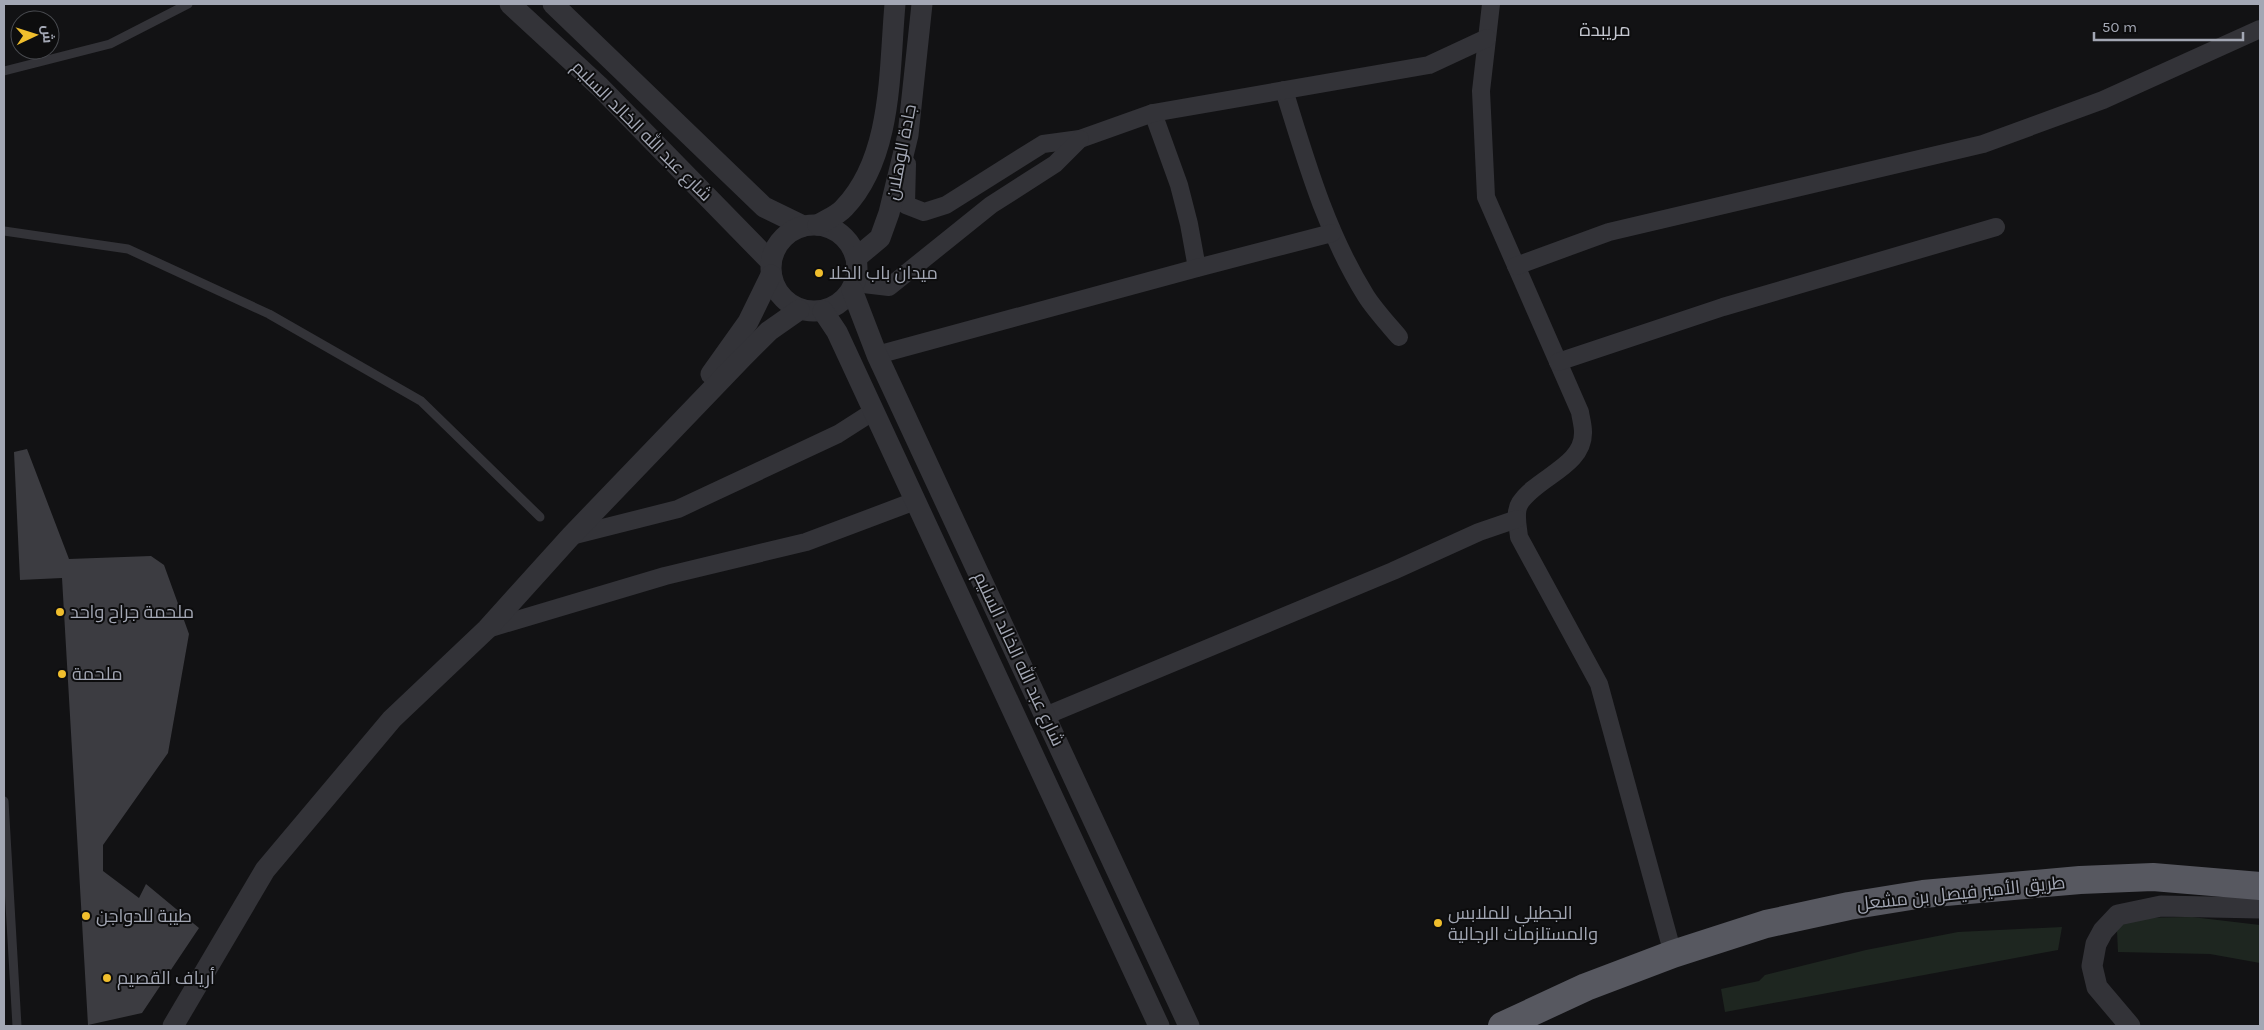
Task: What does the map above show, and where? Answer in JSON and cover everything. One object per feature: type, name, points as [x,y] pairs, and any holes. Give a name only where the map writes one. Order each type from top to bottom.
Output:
[{"type":"highway","name":"طريق الأمير فيصل بن مشعل","points":[[1502,1026],[1586,987],[1673,954],[1766,924],[1849,906],[1923,894],[2080,880],[2153,877],[2260,886]]},
{"type":"street","name":"شارع عبد الله الخالد السليم","points":[[510,4],[600,87],[771,268]]},
{"type":"street","name":"شارع عبد الله الخالد السليم","points":[[552,4],[764,207],[811,226]]},
{"type":"street","name":"جادة الوهلان","points":[[811,226],[844,209],[867,176],[884,128],[895,4]]},
{"type":"street","name":"جادة الوهلان","points":[[856,258],[880,238],[889,213],[908,135],[922,4]]},
{"type":"street","points":[[1491,4],[1481,91],[1486,197],[1580,412],[1583,434],[1576,455],[1533,489],[1520,504],[1517,520],[1520,537],[1599,684],[1673,954]]},
{"type":"street","points":[[1516,266],[1609,232],[1982,144],[2103,100],[2260,29]]},
{"type":"street","points":[[908,135],[906,205],[924,212],[946,205],[1043,144],[1080,139],[1153,113],[1429,65],[1486,38]]},
{"type":"street","points":[[1284,90],[1308,168],[1332,233],[1366,297],[1399,337]]},
{"type":"street","points":[[1153,113],[1179,185],[1189,224],[1196,268]]},
{"type":"street","points":[[853,286],[889,287],[991,205],[1055,164],[1080,139]]},
{"type":"street","points":[[666,437],[748,322],[771,268],[775,250],[782,239],[791,231],[811,226],[827,227],[842,235],[856,258],[857,270],[853,286],[845,299],[823,311],[811,312],[799,310],[780,296],[774,286],[771,268]]},
{"type":"street","points":[[1558,362],[1723,307],[1996,227]]},
{"type":"street","points":[[877,355],[1332,233]]},
{"type":"street","name":"شارع عبد الله الخالد السليم","points":[[853,286],[877,355],[1189,1026]]},
{"type":"street","points":[[173,1026],[266,870],[392,720],[488,629],[571,536],[769,331],[799,310]]},
{"type":"street","name":"شارع عبد الله الخالد السليم","points":[[823,311],[837,332],[1159,1026]]},
{"type":"street","points":[[571,536],[678,509],[838,434],[874,411]]},
{"type":"street","points":[[488,629],[665,576],[806,542],[915,500]]},
{"type":"street","points":[[1045,716],[1393,571],[1479,532],[1517,520]]},
{"type":"street","points":[[2130,1026],[2097,987],[2092,966],[2096,944],[2103,931],[2118,915],[2161,906],[2260,908]]},
{"type":"lane","points":[[4,71],[110,44],[188,4]]},
{"type":"lane","points":[[4,231],[128,249],[269,314],[422,402],[540,517]]},
{"type":"lane","points":[[4,801],[17,1026]]},
{"type":"shaded area","points":[[2192,917],[2260,925],[2260,963],[2210,954],[2118,952],[2117,931],[2127,918]]},
{"type":"shaded area","points":[[2062,927],[2058,950],[1725,1012],[1721,989],[1759,981],[1765,975],[1866,950],[1958,932]]},
{"type":"building","points":[[27,449],[69,559],[151,556],[164,565],[189,634],[168,753],[103,845],[103,871],[139,898],[146,884],[199,928],[142,1013],[88,1025],[62,578],[20,580],[14,452]]},
{"type":"place","name":"ميدان باب الخلا","points":[[819,273]]},
{"type":"place","name":"ملحمة جراح واحد","points":[[60,612]]},
{"type":"place","name":"ملحمة","points":[[62,674]]},
{"type":"place","name":"طيبة للدواجن","points":[[86,916]]},
{"type":"place","name":"الجطيلي للملابس والمستلزمات الرجالية","points":[[1438,923]]},
{"type":"place","name":"أرياف القصيم","points":[[107,978]]},
{"type":"district","name":"مريبدة","points":[[1605,30]]}]
